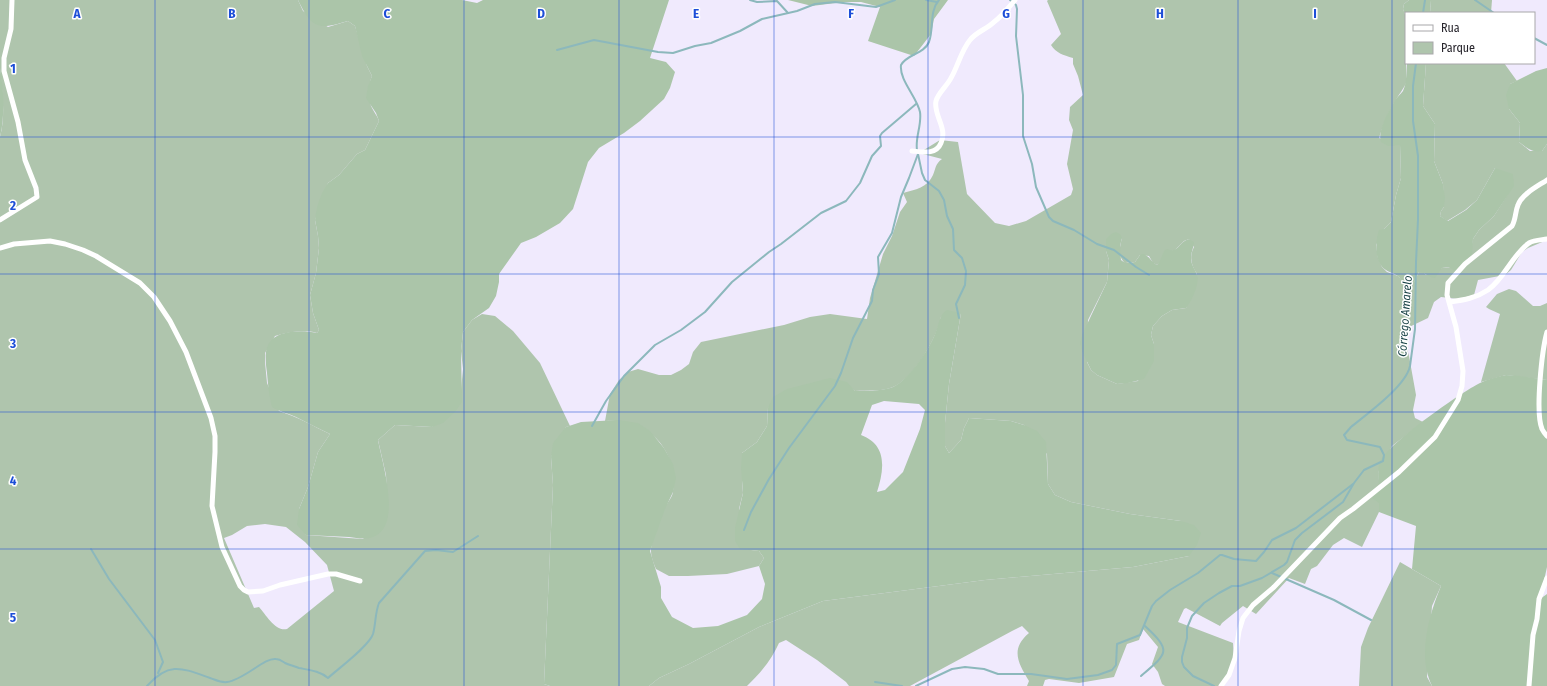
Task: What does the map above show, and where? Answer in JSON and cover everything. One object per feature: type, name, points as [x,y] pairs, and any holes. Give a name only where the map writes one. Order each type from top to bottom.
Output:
[{"type":"street","points":[[0,220],[37,197],[36,188],[25,160],[18,122],[4,71],[4,58],[11,29],[12,0]]},
{"type":"street","points":[[912,151],[929,153],[937,149],[942,142],[944,134],[936,110],[936,102],[939,96],[952,77],[970,39],[994,23],[1016,0]]},
{"type":"street","points":[[1221,686],[1229,675],[1235,658],[1239,631],[1243,618],[1252,605],[1274,587],[1340,518],[1399,472],[1434,437],[1458,400],[1462,386],[1463,371],[1456,327],[1447,295],[1448,283],[1465,264],[1512,226],[1521,200],[1547,180]]},
{"type":"street","points":[[1450,302],[1473,298],[1489,289],[1502,277],[1514,259],[1530,243],[1547,239]]},
{"type":"street","points":[[0,248],[14,244],[50,241],[83,250],[129,275],[140,283],[154,297],[163,310],[186,352],[211,418],[215,436],[216,452],[212,492],[214,518],[222,547],[237,582],[244,590],[248,592],[263,591],[280,584],[328,574],[336,574],[360,581]]},
{"type":"street","points":[[1547,332],[1540,377],[1541,428],[1547,436]]},
{"type":"street","points":[[1529,686],[1533,635],[1537,619],[1539,599],[1547,578]]},
{"type":"green space","points":[[0,0],[298,0],[303,11],[328,27],[348,21],[355,26],[367,66],[372,76],[369,87],[369,98],[371,106],[379,121],[365,150],[357,154],[339,175],[328,183],[315,220],[319,248],[316,273],[310,295],[313,313],[319,330],[317,333],[307,331],[286,333],[275,336],[265,353],[267,383],[279,411],[330,434],[318,452],[308,487],[299,509],[306,535],[363,539],[388,512],[386,475],[378,440],[395,425],[432,427],[461,390],[463,369],[461,351],[463,332],[472,320],[482,314],[495,316],[513,331],[540,363],[570,426],[566,427],[551,457],[553,485],[544,684],[550,686],[0,686],[0,137],[3,111],[0,68]],"holes":[[[265,524],[286,527],[305,542],[327,565],[334,591],[287,629],[283,629],[275,625],[259,607],[254,608],[224,538],[247,526]]]},
{"type":"green space","points":[[298,0],[462,0],[477,3],[483,0],[669,0],[650,58],[666,62],[675,72],[670,88],[664,99],[640,121],[624,133],[599,148],[588,162],[573,209],[560,223],[536,237],[521,243],[499,274],[496,296],[489,308],[472,320],[463,332],[461,351],[462,402],[455,412],[443,423],[432,427],[395,425],[378,440],[386,478],[389,508],[387,521],[382,531],[373,537],[367,538],[306,535],[297,525],[299,509],[308,487],[318,452],[330,434],[272,407],[269,390],[266,352],[271,341],[281,334],[304,331],[317,333],[319,330],[313,313],[310,295],[316,273],[319,248],[315,220],[317,207],[322,193],[328,183],[339,175],[357,154],[365,150],[379,121],[376,113],[366,98],[368,86],[372,76],[362,56],[355,26],[348,21],[330,26],[317,25],[308,17]]},
{"type":"green space","points":[[788,0],[948,0],[934,19],[931,34],[914,56],[868,41],[880,7],[861,2],[843,2],[812,6]]},
{"type":"green space","points":[[1048,0],[1409,0],[1404,4],[1403,9],[1405,14],[1406,83],[1388,114],[1379,138],[1400,145],[1401,178],[1391,222],[1384,229],[1376,245],[1378,258],[1382,267],[1387,272],[1398,276],[1403,284],[1414,282],[1419,272],[1423,272],[1426,275],[1442,268],[1460,266],[1469,259],[1473,239],[1479,230],[1494,216],[1508,194],[1495,168],[1477,200],[1465,210],[1447,221],[1440,216],[1444,207],[1443,184],[1434,161],[1435,124],[1423,106],[1426,64],[1505,64],[1517,81],[1510,84],[1509,109],[1520,123],[1519,142],[1530,151],[1542,151],[1547,144],[1547,240],[1522,252],[1511,270],[1505,275],[1478,280],[1474,295],[1459,299],[1441,297],[1434,302],[1428,318],[1405,329],[1404,336],[1416,395],[1413,410],[1415,418],[1423,422],[1392,446],[1378,472],[1380,489],[1379,512],[1362,547],[1344,538],[1333,545],[1317,566],[1311,569],[1305,584],[1289,578],[1256,614],[1243,606],[1220,626],[1186,608],[1184,609],[1178,622],[1233,643],[1234,661],[1232,671],[1223,686],[1165,686],[1162,684],[1158,672],[1152,664],[1158,647],[1143,629],[1139,640],[1127,644],[1114,677],[1079,683],[1049,679],[1045,680],[1043,686],[1027,686],[1029,681],[1019,662],[1018,656],[1019,645],[1029,633],[1022,626],[910,686],[849,686],[846,682],[817,660],[786,640],[779,643],[765,666],[747,686],[649,686],[659,678],[759,627],[823,601],[985,580],[1133,567],[1189,556],[1181,521],[1130,514],[1071,502],[1055,495],[1048,484],[1047,454],[1024,425],[1011,421],[969,418],[964,428],[961,440],[949,453],[945,446],[945,423],[949,384],[961,313],[941,317],[935,336],[916,367],[901,383],[889,389],[855,391],[851,388],[768,408],[767,426],[757,442],[742,453],[743,493],[739,509],[751,550],[759,551],[764,558],[759,566],[727,574],[688,576],[669,576],[656,569],[651,548],[663,511],[673,493],[673,476],[670,462],[665,449],[657,439],[646,430],[634,424],[620,421],[605,421],[610,394],[619,380],[628,372],[638,369],[659,375],[671,375],[689,364],[693,352],[701,342],[784,325],[810,317],[830,314],[867,319],[870,298],[883,254],[892,236],[900,212],[907,202],[903,193],[916,189],[928,182],[933,175],[937,164],[942,159],[919,153],[940,140],[958,142],[967,194],[995,223],[1009,226],[1026,221],[1071,195],[1073,189],[1067,164],[1073,130],[1069,120],[1070,107],[1083,95],[1073,64],[1073,58],[1063,55],[1051,45],[1061,34],[1047,1]],"holes":[[[1122,238],[1120,254],[1125,263],[1135,262],[1140,255],[1149,256],[1153,263],[1157,265],[1184,241],[1189,239],[1194,247],[1191,261],[1197,274],[1186,308],[1172,310],[1162,316],[1153,326],[1151,335],[1154,344],[1138,381],[1117,384],[1097,375],[1091,370],[1087,362],[1088,320],[1107,282],[1109,260],[1106,251]]]},
{"type":"green space","points":[[1409,0],[1431,0],[1430,12],[1405,12],[1405,14],[1403,9],[1404,4]]},
{"type":"green space","points":[[1431,0],[1492,0],[1491,12],[1430,12]]},
{"type":"green space","points":[[1407,64],[1426,64],[1423,106],[1435,124],[1434,161],[1443,184],[1445,198],[1444,207],[1440,216],[1448,221],[1466,210],[1477,200],[1495,168],[1513,174],[1514,186],[1494,216],[1479,230],[1473,239],[1472,255],[1455,271],[1449,267],[1442,268],[1435,278],[1419,272],[1414,282],[1406,288],[1399,277],[1382,267],[1377,257],[1376,246],[1379,230],[1384,229],[1391,222],[1401,178],[1400,145],[1388,146],[1381,142],[1380,137],[1382,126],[1397,98],[1403,91],[1406,81]]},
{"type":"green space","points":[[0,68],[3,120],[0,137]]},
{"type":"green space","points":[[1547,68],[1547,144],[1542,151],[1535,151],[1530,150],[1519,142],[1520,123],[1509,109],[1506,95],[1510,84],[1536,71]]},
{"type":"green space","points":[[1116,232],[1120,234],[1122,238],[1120,246],[1121,260],[1128,263],[1135,262],[1140,255],[1143,254],[1157,265],[1164,251],[1167,249],[1174,250],[1185,240],[1189,239],[1194,242],[1191,260],[1198,279],[1194,293],[1186,308],[1172,310],[1162,316],[1153,326],[1151,335],[1154,344],[1154,361],[1144,379],[1117,384],[1097,375],[1091,370],[1080,343],[1082,335],[1107,282],[1109,260],[1106,251],[1106,239],[1111,234]]},
{"type":"green space","points":[[1509,289],[1516,291],[1533,306],[1540,306],[1547,303],[1547,380],[1506,375],[1481,382],[1500,314],[1486,307],[1497,294]]},
{"type":"green space","points":[[947,310],[961,313],[949,384],[945,423],[945,446],[949,453],[961,440],[964,428],[969,418],[1011,421],[1024,425],[1037,431],[1046,442],[1048,484],[1055,495],[1071,502],[1130,514],[1181,521],[1194,525],[1201,533],[1197,545],[1189,556],[1133,567],[985,580],[823,601],[759,627],[659,678],[649,686],[550,686],[544,684],[553,485],[551,457],[553,443],[566,427],[581,422],[618,420],[638,423],[650,431],[664,448],[673,464],[676,478],[673,492],[665,509],[650,551],[661,587],[661,598],[672,617],[693,628],[718,626],[747,615],[762,599],[765,584],[759,566],[764,558],[759,551],[740,549],[735,541],[735,528],[743,493],[741,468],[742,453],[757,442],[767,426],[768,408],[773,397],[787,389],[830,378],[847,382],[855,391],[882,390],[890,388],[903,380],[916,366],[928,349],[944,312]],"holes":[[[884,401],[919,404],[925,410],[920,429],[903,472],[885,490],[877,492],[881,475],[882,459],[876,445],[870,439],[861,435],[872,405]]]},
{"type":"green space","points":[[1506,375],[1547,380],[1547,567],[1540,599],[1547,594],[1547,686],[1432,686],[1425,661],[1426,635],[1432,610],[1441,586],[1412,569],[1416,526],[1379,512],[1379,503],[1372,498],[1380,489],[1378,468],[1385,454],[1395,444],[1442,407],[1480,383]]},
{"type":"green space","points":[[1400,562],[1441,586],[1432,606],[1427,677],[1432,686],[1359,686],[1361,647],[1368,628]]},
{"type":"waterway","points":[[750,0],[757,2],[777,1],[788,13]]},
{"type":"waterway","points":[[557,50],[594,40],[658,52],[673,53],[711,43],[740,31],[762,19],[797,11],[815,4],[835,2],[876,7],[895,0]]},
{"type":"waterway","points":[[926,0],[937,2]]},
{"type":"waterway","points":[[917,150],[920,112],[905,83],[901,71],[901,65],[907,58],[927,46],[930,37],[934,9],[939,0]]},
{"type":"waterway","points":[[1010,0],[1016,5],[1017,9],[1016,36],[1023,95],[1023,136],[1032,164],[1036,187],[1049,217],[1053,221],[1074,230],[1097,244],[1114,250],[1149,275]]},
{"type":"waterway","name":"Córrego Amarelo","points":[[1423,12],[1425,0]]},
{"type":"waterway","points":[[1475,0],[1493,12]]},
{"type":"waterway","points":[[1535,39],[1547,45]]},
{"type":"waterway","name":"Córrego Amarelo","points":[[1214,686],[1193,676],[1184,667],[1182,662],[1187,638],[1187,628],[1192,616],[1204,603],[1219,593],[1232,586],[1240,586],[1262,578],[1284,565],[1287,562],[1295,540],[1343,502],[1354,483],[1364,470],[1383,461],[1384,455],[1380,447],[1347,440],[1344,435],[1351,427],[1394,391],[1407,374],[1410,366],[1415,329],[1418,220],[1418,156],[1413,121],[1413,86],[1416,64]]},
{"type":"waterway","points":[[592,426],[606,401],[624,376],[655,345],[681,330],[705,312],[732,282],[769,252],[821,213],[846,201],[860,183],[872,156],[881,146],[880,136],[882,133],[916,104]]},
{"type":"waterway","points":[[918,154],[925,180],[939,191],[944,200],[947,216],[953,229],[954,250],[962,258],[966,271],[965,285],[956,304],[959,318]]},
{"type":"waterway","points":[[744,530],[751,512],[769,479],[789,448],[835,386],[853,338],[872,301],[873,290],[879,274],[878,257],[892,233],[901,197],[918,154]]},
{"type":"waterway","points":[[916,686],[952,669],[965,667],[984,669],[998,674],[1031,674],[1067,679],[1098,675],[1112,670],[1116,665],[1117,644],[1140,635],[1152,606],[1170,590],[1198,573],[1220,555],[1234,559],[1256,561],[1272,540],[1296,528],[1353,484]]},
{"type":"waterway","points":[[147,686],[162,673],[176,669],[191,672],[221,682],[227,682],[240,677],[271,659],[280,660],[299,668],[318,672],[328,678],[366,645],[373,634],[379,603],[425,551],[436,550],[453,552],[478,536]]},
{"type":"waterway","points":[[91,549],[109,579],[155,640],[163,662],[158,673]]},
{"type":"waterway","points":[[1272,573],[1334,600],[1371,620]]},
{"type":"waterway","points":[[1141,676],[1157,662],[1163,652],[1163,647],[1160,641],[1145,626]]},
{"type":"waterway","points":[[875,682],[902,686]]}]
